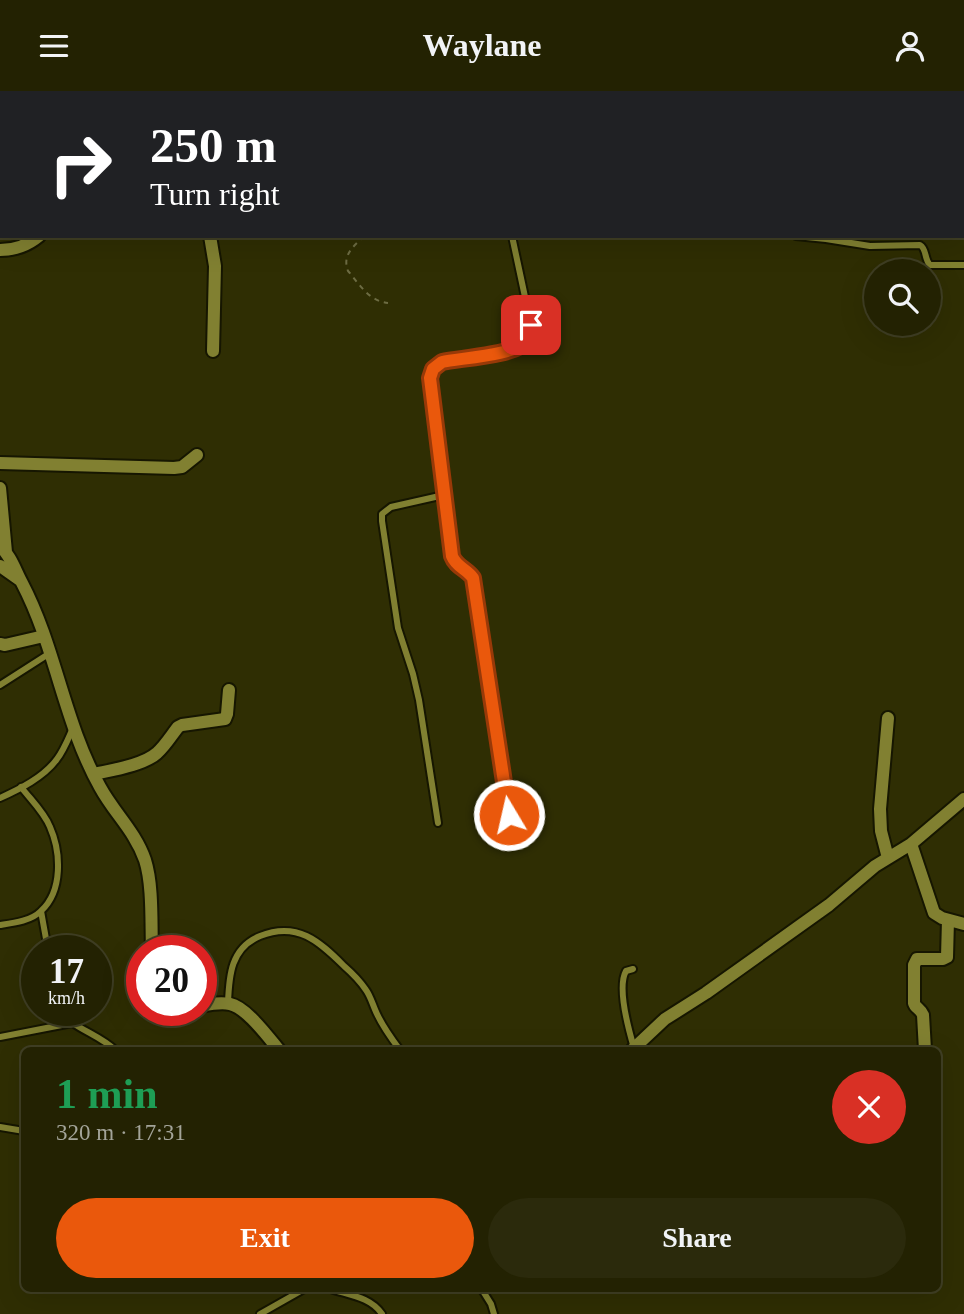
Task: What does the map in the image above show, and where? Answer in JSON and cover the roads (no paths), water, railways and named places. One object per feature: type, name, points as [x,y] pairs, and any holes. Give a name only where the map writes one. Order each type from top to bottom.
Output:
[{"type":"street","points":[[0,250],[12,250],[36,238]]},
{"type":"street","points":[[210,238],[215,266],[214,351]]},
{"type":"street","points":[[0,463],[174,468],[182,467],[197,455]]},
{"type":"street","points":[[0,488],[3,549],[34,606],[74,726],[94,774],[126,822],[145,860],[149,876],[151,935]]},
{"type":"street","points":[[0,566],[20,580]]},
{"type":"street","points":[[0,644],[44,636]]},
{"type":"street","points":[[94,774],[151,757],[182,725],[225,719],[229,690]]},
{"type":"street","points":[[888,718],[880,809],[881,831],[888,858]]},
{"type":"street","points":[[635,1047],[664,1019],[706,993],[829,905],[853,883],[911,844],[964,799]]},
{"type":"street","points":[[911,844],[932,909],[937,915],[964,924]]},
{"type":"street","points":[[925,1047],[922,1012],[914,1003],[914,965],[917,960],[947,957],[948,920]]},
{"type":"street","points":[[217,1003],[240,1007],[276,1047]]},
{"type":"lane","points":[[509,815],[475,585],[470,573],[456,564],[452,556],[430,383],[431,373],[442,362],[514,350],[527,342],[531,325],[512,238]]},
{"type":"lane","points":[[816,238],[856,240],[870,246],[920,245],[930,265],[964,265]]},
{"type":"lane","points":[[438,823],[419,700],[398,628],[382,513],[390,507],[444,495]]},
{"type":"lane","points":[[0,685],[50,653]]},
{"type":"lane","points":[[0,798],[52,766],[74,726]]},
{"type":"lane","points":[[0,925],[23,920],[41,911],[54,891],[58,874],[58,855],[52,830],[21,787]]},
{"type":"lane","points":[[41,911],[45,935]]},
{"type":"lane","points":[[228,1003],[230,970],[238,953],[263,935],[284,930],[294,931],[320,943],[359,981],[398,1047]]},
{"type":"lane","points":[[632,1047],[625,1018],[623,979],[626,971],[633,969]]},
{"type":"lane","points":[[0,1037],[57,1026]]},
{"type":"lane","points":[[78,1026],[112,1047]]},
{"type":"lane","points":[[0,1127],[21,1131]]},
{"type":"lane","points":[[260,1314],[299,1292]]},
{"type":"lane","points":[[342,1292],[371,1303],[382,1314]]},
{"type":"lane","points":[[484,1292],[494,1314]]}]
